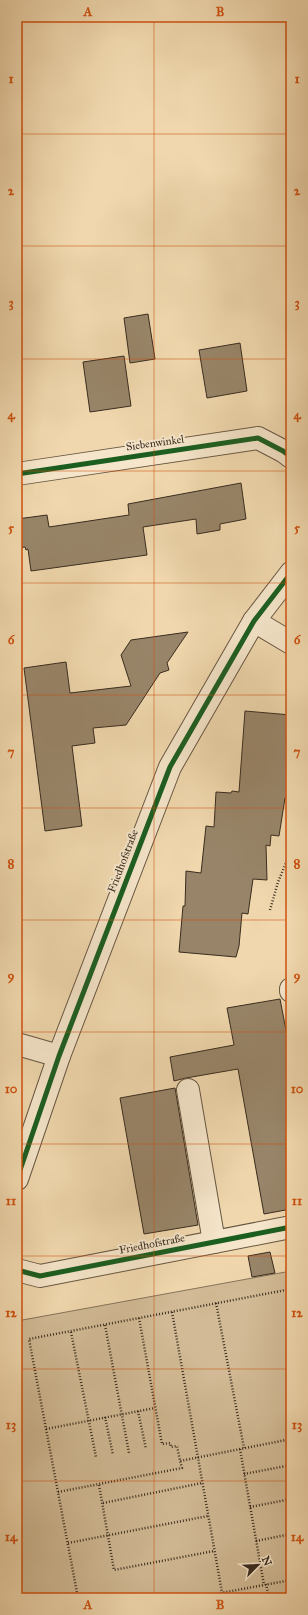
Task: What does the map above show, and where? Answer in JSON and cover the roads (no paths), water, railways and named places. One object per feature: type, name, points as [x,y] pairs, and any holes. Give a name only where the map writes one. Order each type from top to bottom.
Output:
[{"type":"street","name":"Siebenwinkel","points":[[17,474],[258,438],[283,451],[291,457]]},
{"type":"street","name":"Friedhofstraße","points":[[17,1179],[59,1056],[170,767],[254,621],[291,573]]},
{"type":"street","points":[[254,621],[291,643]]},
{"type":"street","points":[[17,1044],[59,1056]]},
{"type":"street","points":[[188,1090],[214,1242]]},
{"type":"street","name":"Friedhofstraße","points":[[17,1270],[40,1276],[291,1227]]}]
